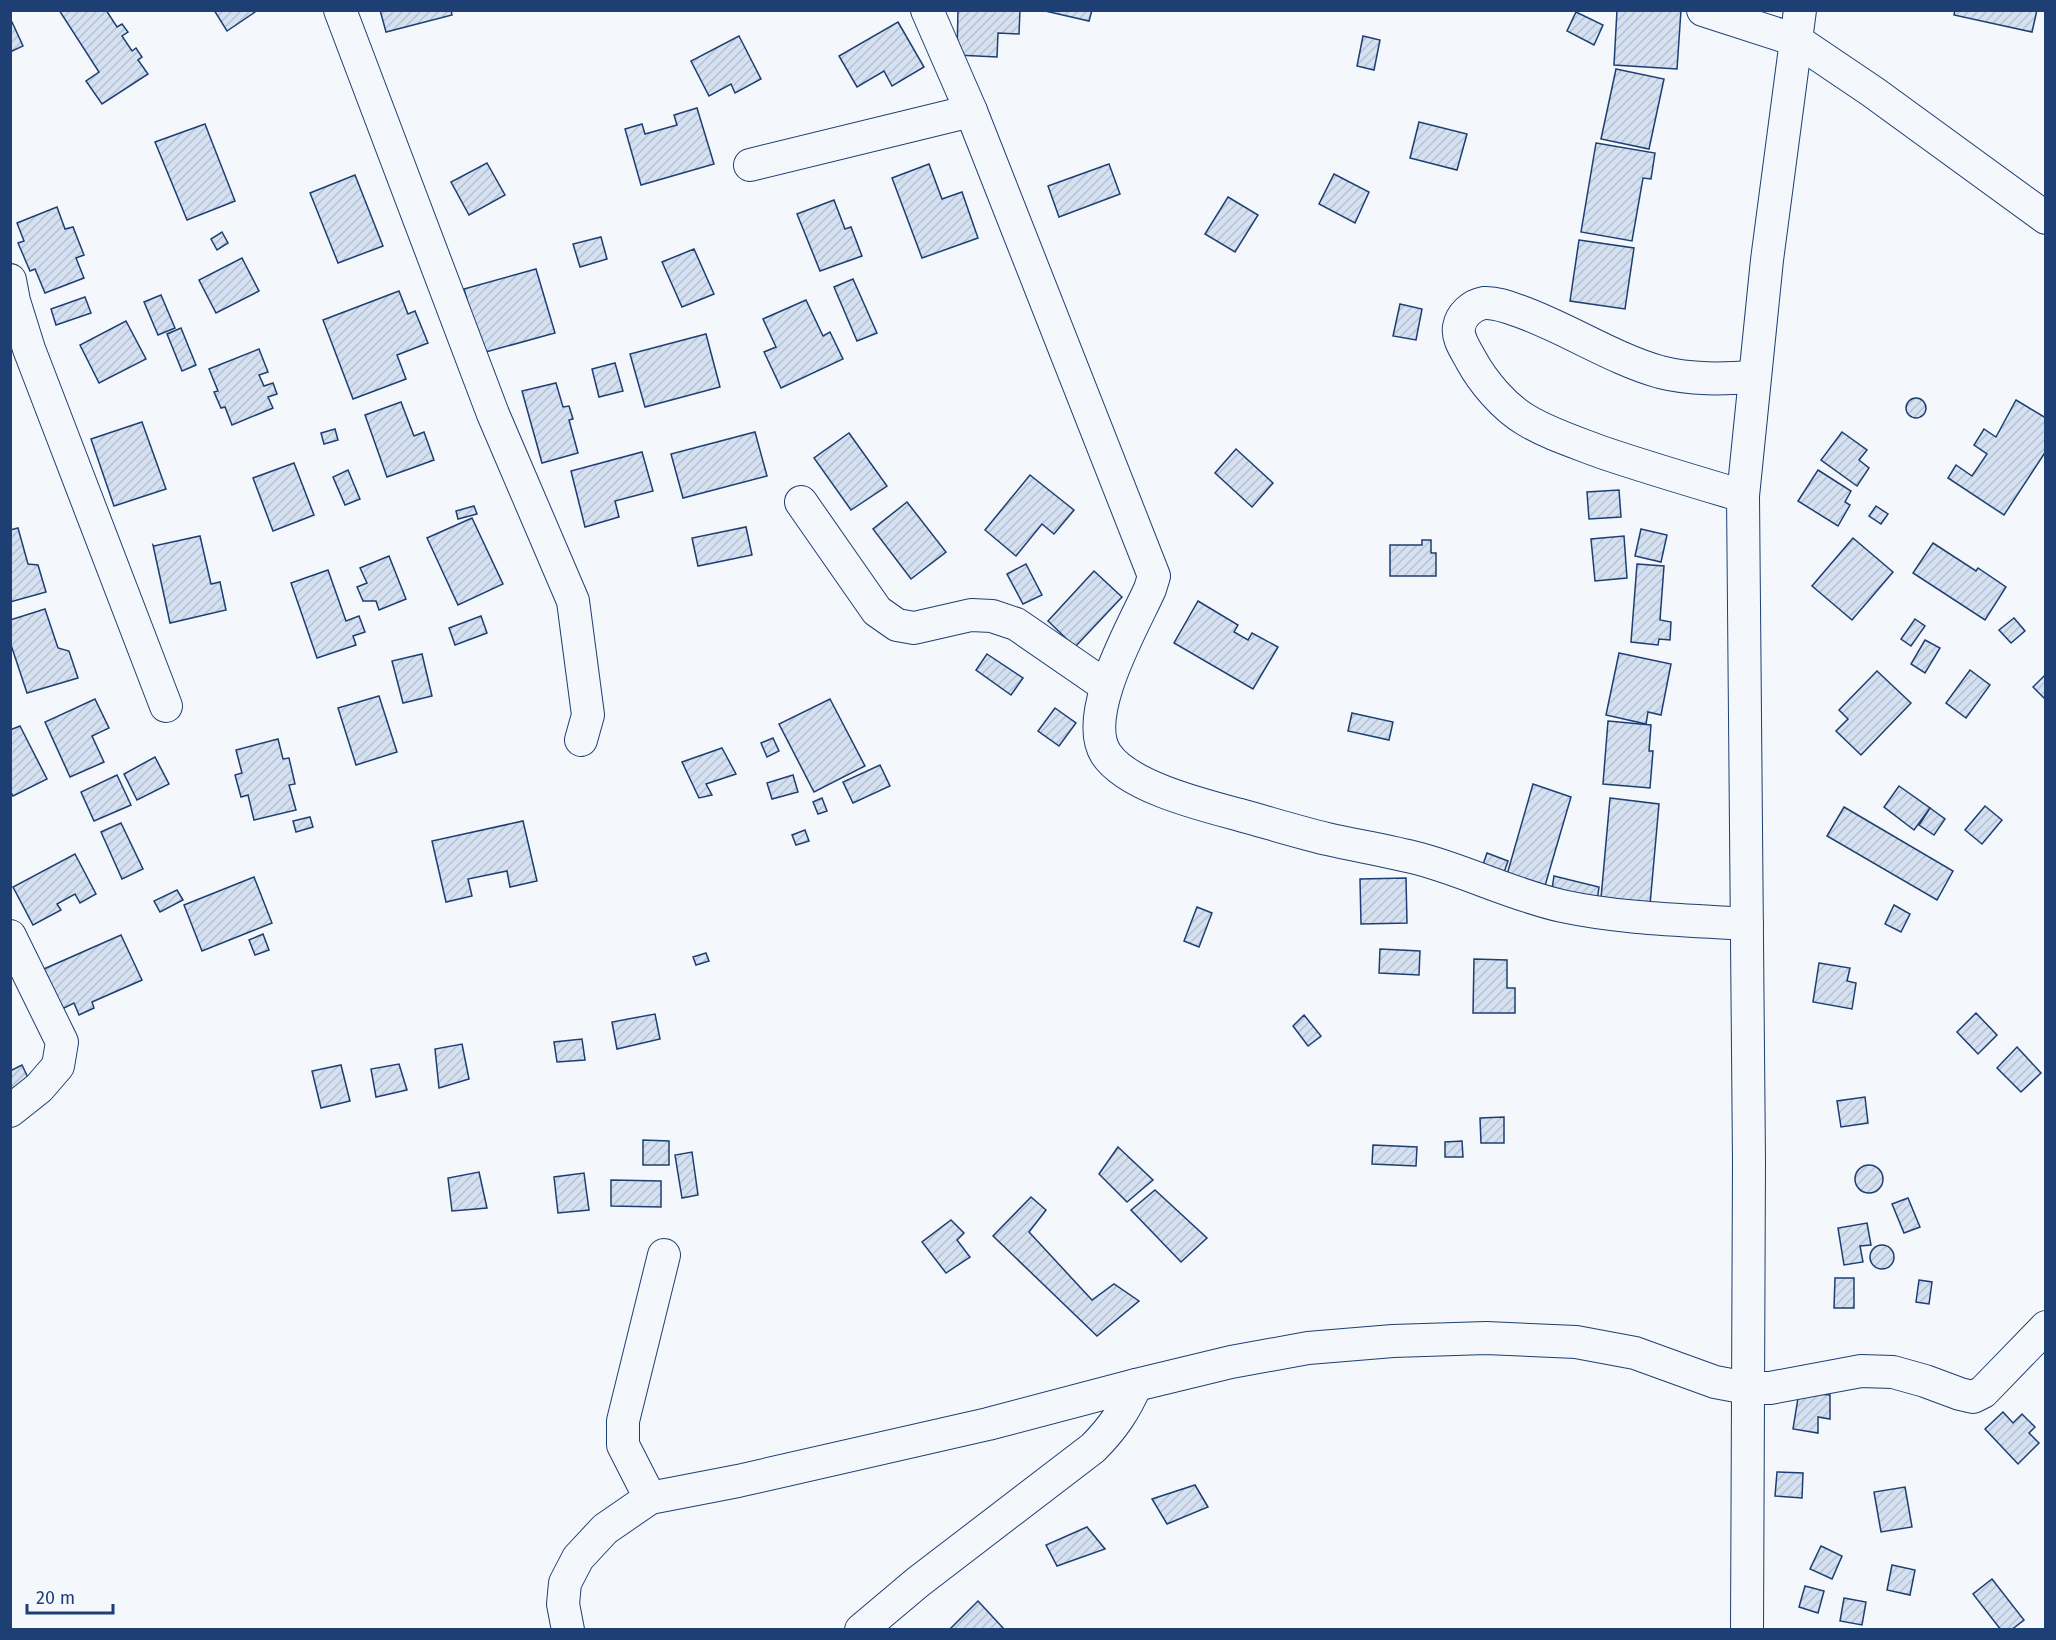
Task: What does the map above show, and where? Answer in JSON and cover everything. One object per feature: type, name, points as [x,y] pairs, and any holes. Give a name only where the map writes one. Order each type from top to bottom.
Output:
[{"type":"street","points":[[340,10],[494,414],[573,601],[588,715],[582,740]]},
{"type":"street","points":[[927,10],[971,111],[1154,576],[1106,686],[1099,711],[1098,728],[1105,753],[1125,772],[1186,800],[1325,839],[1421,859],[1517,894],[1562,906],[1649,918],[1747,924]]},
{"type":"street","points":[[1703,10],[1798,25],[1873,92],[2046,218]]},
{"type":"street","points":[[1747,1629],[1749,1161],[1743,496],[1754,377],[1798,25]]},
{"type":"street","points":[[750,165],[971,111]]},
{"type":"street","points":[[10,280],[29,349],[166,706]]},
{"type":"street","points":[[1743,496],[1557,436],[1524,419],[1479,375],[1462,343],[1459,327],[1463,317],[1473,306],[1484,303],[1502,305],[1541,319],[1659,372],[1684,377],[1719,379],[1754,377]]},
{"type":"street","points":[[801,502],[877,611],[897,625],[914,628],[971,615],[992,616],[1016,624],[1106,686]]},
{"type":"street","points":[[10,1111],[39,1088],[58,1066],[62,1042],[12,940]]},
{"type":"street","points":[[651,1498],[623,1445],[623,1421],[664,1256]]},
{"type":"street","points":[[568,1629],[563,1604],[565,1583],[578,1558],[605,1529],[651,1498],[738,1481],[988,1424],[1136,1384],[1231,1362],[1308,1348],[1393,1341],[1486,1338],[1576,1342],[1635,1353],[1714,1382],[1747,1388],[1770,1388],[1828,1375],[1861,1371],[1893,1372],[1973,1397],[1983,1392],[2046,1327]]},
{"type":"street","points":[[861,1629],[918,1582],[1093,1448],[1121,1416],[1136,1384]]},
{"type":"building","points":[[59,10],[106,10],[117,27],[122,24],[128,32],[122,36],[132,51],[136,48],[142,57],[138,60],[148,74],[102,104],[86,81],[99,72]]},
{"type":"building","points":[[214,10],[258,10],[227,31]]},
{"type":"building","points":[[380,10],[451,10],[452,15],[386,32]]},
{"type":"building","points":[[958,10],[1020,10],[1019,34],[998,33],[997,57],[957,55]]},
{"type":"building","points":[[1041,10],[1092,10],[1089,21]]},
{"type":"building","points":[[1617,10],[1681,10],[1677,69],[1614,65]]},
{"type":"building","points":[[1955,10],[2037,10],[2032,32],[1954,15]]},
{"type":"building","points":[[1576,12],[1603,25],[1594,45],[1567,31]]},
{"type":"building","points":[[12,22],[23,46],[10,52],[10,23]]},
{"type":"building","points":[[898,22],[924,67],[892,86],[884,71],[857,87],[839,56]]},
{"type":"building","points":[[739,36],[761,79],[735,93],[731,84],[709,96],[691,61]]},
{"type":"building","points":[[1363,36],[1380,40],[1374,70],[1357,66]]},
{"type":"building","points":[[1616,69],[1664,79],[1649,149],[1601,139]]},
{"type":"building","points":[[697,108],[714,164],[641,185],[625,129],[642,124],[645,134],[677,125],[674,115]]},
{"type":"building","points":[[1419,122],[1467,134],[1457,170],[1410,158]]},
{"type":"building","points":[[205,124],[235,201],[187,220],[155,142]]},
{"type":"building","points":[[1596,143],[1655,153],[1651,179],[1643,178],[1632,241],[1581,232]]},
{"type":"building","points":[[487,163],[505,195],[469,215],[451,182]]},
{"type":"building","points":[[929,164],[942,199],[962,192],[978,238],[922,258],[892,178]]},
{"type":"building","points":[[1109,164],[1120,194],[1059,217],[1048,186]]},
{"type":"building","points":[[1334,174],[1369,192],[1355,223],[1319,204]]},
{"type":"building","points":[[355,175],[383,246],[338,263],[310,193]]},
{"type":"building","points":[[1228,197],[1258,215],[1235,252],[1205,234]]},
{"type":"building","points":[[834,200],[845,229],[851,227],[862,256],[820,271],[797,214]]},
{"type":"building","points":[[57,207],[65,229],[73,227],[84,255],[76,258],[84,278],[45,293],[35,269],[30,271],[18,243],[24,241],[17,223]]},
{"type":"building","points":[[222,232],[228,243],[217,250],[211,239]]},
{"type":"building","points":[[601,237],[607,259],[580,267],[573,244]]},
{"type":"building","points":[[1579,240],[1634,248],[1625,309],[1570,301]]},
{"type":"building","points":[[694,249],[714,294],[682,307],[662,262]]},
{"type":"building","points":[[242,258],[259,291],[216,313],[199,280]]},
{"type":"building","points":[[536,269],[555,333],[482,353],[464,289]]},
{"type":"building","points":[[853,279],[877,333],[857,341],[834,287]]},
{"type":"building","points":[[399,291],[408,314],[415,311],[428,343],[397,355],[406,379],[353,399],[323,320]]},
{"type":"building","points":[[161,295],[175,328],[158,335],[144,302]]},
{"type":"building","points":[[85,297],[91,313],[56,325],[51,309]]},
{"type":"building","points":[[806,300],[823,336],[830,332],[843,359],[781,388],[764,352],[776,347],[763,319]]},
{"type":"building","points":[[1400,304],[1422,309],[1416,340],[1393,336]]},
{"type":"building","points":[[126,321],[146,359],[99,383],[80,345]]},
{"type":"building","points":[[181,328],[196,365],[182,371],[167,334]]},
{"type":"building","points":[[706,334],[720,387],[645,407],[630,354]]},
{"type":"building","points":[[259,349],[268,372],[259,375],[264,386],[273,383],[277,394],[268,397],[273,408],[232,425],[225,407],[221,408],[214,392],[218,391],[209,369]]},
{"type":"building","points":[[615,363],[623,391],[599,397],[592,369]]},
{"type":"building","points":[[556,383],[563,407],[569,406],[573,419],[569,420],[578,453],[542,463],[522,391]]},
{"type":"building","points":[[1916,398],[1923,401],[1926,408],[1923,415],[1916,418],[1909,415],[1906,408],[1909,401]]},
{"type":"building","points":[[2016,400],[2046,418],[2046,451],[2004,515],[1948,478],[1956,465],[1972,476],[1987,454],[1974,445],[1984,429],[1996,437]]},
{"type":"building","points":[[401,402],[414,436],[424,432],[434,460],[387,477],[365,415]]},
{"type":"building","points":[[142,422],[166,489],[114,506],[91,439]]},
{"type":"building","points":[[335,429],[338,440],[324,444],[321,433]]},
{"type":"building","points":[[755,432],[767,476],[683,498],[671,454]]},
{"type":"building","points":[[1842,432],[1867,450],[1859,460],[1869,468],[1857,486],[1821,460]]},
{"type":"building","points":[[849,433],[887,486],[851,510],[814,458]]},
{"type":"building","points":[[1236,449],[1273,483],[1252,507],[1215,473]]},
{"type":"building","points":[[642,452],[653,491],[615,501],[619,517],[585,527],[571,471]]},
{"type":"building","points":[[294,463],[314,515],[273,531],[253,478]]},
{"type":"building","points":[[348,470],[360,499],[345,505],[333,477]]},
{"type":"building","points":[[1818,470],[1851,491],[1845,502],[1850,505],[1838,526],[1798,501]]},
{"type":"building","points":[[1030,475],[1074,510],[1054,534],[1042,524],[1016,556],[985,530]]},
{"type":"building","points":[[1619,490],[1621,517],[1589,519],[1587,492]]},
{"type":"building","points":[[907,502],[946,552],[911,579],[873,529]]},
{"type":"building","points":[[474,506],[477,514],[458,519],[456,511]]},
{"type":"building","points":[[1876,506],[1888,514],[1881,524],[1869,516]]},
{"type":"building","points":[[472,518],[503,584],[458,605],[427,538]]},
{"type":"building","points":[[746,527],[752,555],[698,566],[692,538]]},
{"type":"building","points":[[18,528],[28,564],[38,565],[46,592],[10,602],[10,530]]},
{"type":"building","points":[[1641,529],[1667,535],[1661,562],[1635,556]]},
{"type":"building","points":[[200,536],[211,584],[220,582],[226,610],[170,623],[153,545]]},
{"type":"building","points":[[1624,536],[1627,578],[1595,581],[1591,539]]},
{"type":"building","points":[[1853,538],[1893,572],[1852,620],[1812,586]]},
{"type":"building","points":[[1422,540],[1431,540],[1431,553],[1436,553],[1436,576],[1390,576],[1390,545],[1422,545]]},
{"type":"building","points":[[1933,543],[1976,571],[1978,568],[2006,587],[1985,620],[1913,573]]},
{"type":"building","points":[[389,556],[406,599],[379,610],[376,601],[363,601],[357,587],[367,583],[360,568]]},
{"type":"building","points":[[1026,564],[1042,595],[1023,604],[1007,574]]},
{"type":"building","points":[[1637,564],[1664,566],[1660,620],[1671,622],[1670,640],[1659,639],[1658,645],[1631,642]]},
{"type":"building","points":[[328,570],[346,621],[359,616],[365,632],[353,636],[356,645],[317,658],[291,583]]},
{"type":"building","points":[[1094,571],[1122,597],[1075,647],[1048,621]]},
{"type":"building","points":[[1198,601],[1238,625],[1234,632],[1248,640],[1252,633],[1278,647],[1253,689],[1174,643]]},
{"type":"building","points":[[45,609],[58,648],[69,651],[78,678],[27,693],[10,642],[10,620]]},
{"type":"building","points":[[481,616],[487,633],[455,645],[449,628]]},
{"type":"building","points":[[2014,618],[2025,631],[2011,643],[1999,630]]},
{"type":"building","points":[[1915,619],[1925,626],[1911,646],[1901,639]]},
{"type":"building","points":[[1925,640],[1940,648],[1925,673],[1911,664]]},
{"type":"building","points":[[1619,653],[1671,664],[1661,715],[1648,712],[1646,724],[1606,715]]},
{"type":"building","points":[[422,654],[432,696],[403,703],[392,661]]},
{"type":"building","points":[[987,654],[1023,678],[1011,695],[976,670]]},
{"type":"building","points":[[1970,670],[1990,685],[1966,718],[1946,703]]},
{"type":"building","points":[[1877,671],[1911,703],[1861,755],[1836,731],[1848,719],[1839,710]]},
{"type":"building","points":[[2046,674],[2046,700],[2033,687]]},
{"type":"building","points":[[379,696],[397,752],[356,765],[338,708]]},
{"type":"building","points":[[95,699],[109,728],[92,736],[104,762],[70,777],[45,722]]},
{"type":"building","points":[[830,699],[865,766],[814,792],[779,724]]},
{"type":"building","points":[[1055,708],[1076,723],[1059,746],[1038,731]]},
{"type":"building","points":[[1352,713],[1393,722],[1389,740],[1348,731]]},
{"type":"building","points":[[1608,721],[1651,725],[1649,751],[1653,751],[1650,788],[1603,784]]},
{"type":"building","points":[[20,726],[47,779],[13,796],[10,791],[10,730]]},
{"type":"building","points":[[773,738],[779,751],[767,757],[761,743]]},
{"type":"building","points":[[278,739],[283,759],[289,758],[295,784],[289,785],[296,810],[254,820],[248,795],[241,797],[235,775],[242,773],[236,750]]},
{"type":"building","points":[[722,748],[736,774],[706,784],[712,795],[699,798],[682,762]]},
{"type":"building","points":[[155,757],[169,784],[137,800],[124,774]]},
{"type":"building","points":[[880,765],[890,786],[853,803],[843,782]]},
{"type":"building","points":[[117,775],[131,805],[94,821],[81,792]]},
{"type":"building","points":[[793,775],[798,792],[772,799],[767,783]]},
{"type":"building","points":[[1533,784],[1571,797],[1542,896],[1504,885]]},
{"type":"building","points":[[1899,786],[1930,808],[1914,830],[1884,807]]},
{"type":"building","points":[[822,798],[827,811],[818,814],[813,802]]},
{"type":"building","points":[[1610,798],[1659,804],[1649,916],[1600,909]]},
{"type":"building","points":[[1985,806],[2002,820],[1982,844],[1965,830]]},
{"type":"building","points":[[1844,807],[1953,871],[1937,900],[1827,836]]},
{"type":"building","points":[[1930,808],[1945,819],[1934,835],[1919,825]]},
{"type":"building","points":[[310,817],[313,827],[296,832],[293,821]]},
{"type":"building","points":[[523,821],[537,881],[510,887],[507,871],[468,879],[472,896],[446,902],[432,841]]},
{"type":"building","points":[[121,823],[143,869],[122,879],[101,832]]},
{"type":"building","points":[[805,830],[809,841],[796,845],[792,835]]},
{"type":"building","points":[[1487,853],[1508,861],[1500,884],[1479,876]]},
{"type":"building","points":[[75,854],[96,894],[80,903],[75,894],[57,904],[61,910],[33,925],[13,887]]},
{"type":"building","points":[[1554,876],[1599,887],[1596,908],[1551,896]]},
{"type":"building","points":[[254,877],[272,923],[202,951],[184,905]]},
{"type":"building","points":[[1406,878],[1407,923],[1361,924],[1360,879]]},
{"type":"building","points":[[177,890],[183,900],[160,912],[154,901]]},
{"type":"building","points":[[1894,905],[1910,914],[1901,932],[1885,924]]},
{"type":"building","points":[[1197,907],[1212,913],[1199,947],[1184,941]]},
{"type":"building","points":[[263,934],[269,950],[255,955],[249,940]]},
{"type":"building","points":[[121,935],[142,980],[92,1002],[94,1008],[79,1015],[74,1003],[62,1009],[44,969]]},
{"type":"building","points":[[1380,949],[1420,951],[1419,975],[1379,973]]},
{"type":"building","points":[[706,953],[709,961],[696,965],[693,957]]},
{"type":"building","points":[[1474,959],[1507,960],[1507,988],[1515,988],[1515,1013],[1473,1013]]},
{"type":"building","points":[[1819,963],[1850,968],[1847,981],[1856,983],[1852,1009],[1813,1002]]},
{"type":"building","points":[[1976,1013],[1997,1035],[1978,1054],[1957,1032]]},
{"type":"building","points":[[655,1014],[660,1039],[617,1049],[612,1022]]},
{"type":"building","points":[[1304,1015],[1321,1036],[1308,1046],[1293,1026]]},
{"type":"building","points":[[582,1039],[585,1060],[557,1062],[554,1042]]},
{"type":"building","points":[[462,1044],[469,1079],[439,1088],[435,1049]]},
{"type":"building","points":[[2017,1047],[2041,1073],[2021,1092],[1997,1068]]},
{"type":"building","points":[[399,1064],[407,1090],[376,1097],[371,1069]]},
{"type":"building","points":[[22,1065],[30,1082],[10,1091],[10,1071]]},
{"type":"building","points":[[341,1065],[350,1101],[321,1108],[312,1071]]},
{"type":"building","points":[[1865,1097],[1868,1123],[1841,1127],[1837,1101]]},
{"type":"building","points":[[1504,1117],[1504,1143],[1481,1143],[1480,1118]]},
{"type":"building","points":[[643,1140],[669,1141],[669,1165],[643,1165]]},
{"type":"building","points":[[1462,1141],[1463,1157],[1445,1157],[1445,1142]]},
{"type":"building","points":[[1373,1145],[1417,1147],[1416,1166],[1372,1164]]},
{"type":"building","points":[[1118,1147],[1153,1180],[1127,1202],[1099,1174]]},
{"type":"building","points":[[692,1152],[698,1195],[682,1198],[675,1155]]},
{"type":"building","points":[[1869,1165],[1879,1169],[1883,1179],[1879,1189],[1869,1193],[1859,1189],[1855,1179],[1859,1169]]},
{"type":"building","points":[[479,1172],[487,1208],[452,1211],[448,1178]]},
{"type":"building","points":[[584,1173],[589,1210],[558,1213],[554,1177]]},
{"type":"building","points":[[611,1180],[661,1181],[661,1207],[611,1206]]},
{"type":"building","points":[[1155,1190],[1207,1238],[1181,1262],[1131,1210]]},
{"type":"building","points":[[1031,1197],[1046,1210],[1029,1232],[1092,1300],[1114,1284],[1139,1301],[1097,1336],[993,1236]]},
{"type":"building","points":[[1908,1198],[1920,1227],[1904,1233],[1892,1204]]},
{"type":"building","points":[[951,1220],[964,1233],[957,1240],[970,1257],[946,1273],[922,1242]]},
{"type":"building","points":[[1867,1223],[1871,1245],[1860,1246],[1863,1262],[1844,1265],[1838,1228]]},
{"type":"building","points":[[1882,1245],[1891,1248],[1894,1257],[1891,1266],[1882,1269],[1873,1266],[1870,1257],[1873,1248]]},
{"type":"building","points":[[1835,1278],[1854,1278],[1854,1308],[1834,1308]]},
{"type":"building","points":[[1919,1280],[1932,1282],[1929,1304],[1916,1302]]},
{"type":"building","points":[[1799,1392],[1830,1395],[1830,1419],[1818,1417],[1818,1433],[1793,1429]]},
{"type":"building","points":[[2003,1412],[2013,1423],[2022,1414],[2035,1427],[2029,1433],[2039,1443],[2018,1464],[1985,1429]]},
{"type":"building","points":[[1777,1472],[1803,1473],[1802,1498],[1775,1496]]},
{"type":"building","points":[[1195,1485],[1208,1507],[1167,1524],[1152,1499]]},
{"type":"building","points":[[1905,1487],[1912,1527],[1881,1532],[1874,1492]]},
{"type":"building","points":[[1087,1527],[1105,1549],[1057,1566],[1046,1545]]},
{"type":"building","points":[[1821,1546],[1842,1556],[1832,1579],[1810,1569]]},
{"type":"building","points":[[1892,1565],[1915,1570],[1910,1595],[1887,1590]]},
{"type":"building","points":[[1992,1579],[2024,1620],[2011,1630],[2001,1630],[1973,1594]]},
{"type":"building","points":[[1805,1586],[1824,1591],[1818,1613],[1799,1607]]},
{"type":"building","points":[[1844,1598],[1866,1602],[1862,1625],[1840,1621]]},
{"type":"building","points":[[978,1601],[1004,1629],[949,1630]]}]
